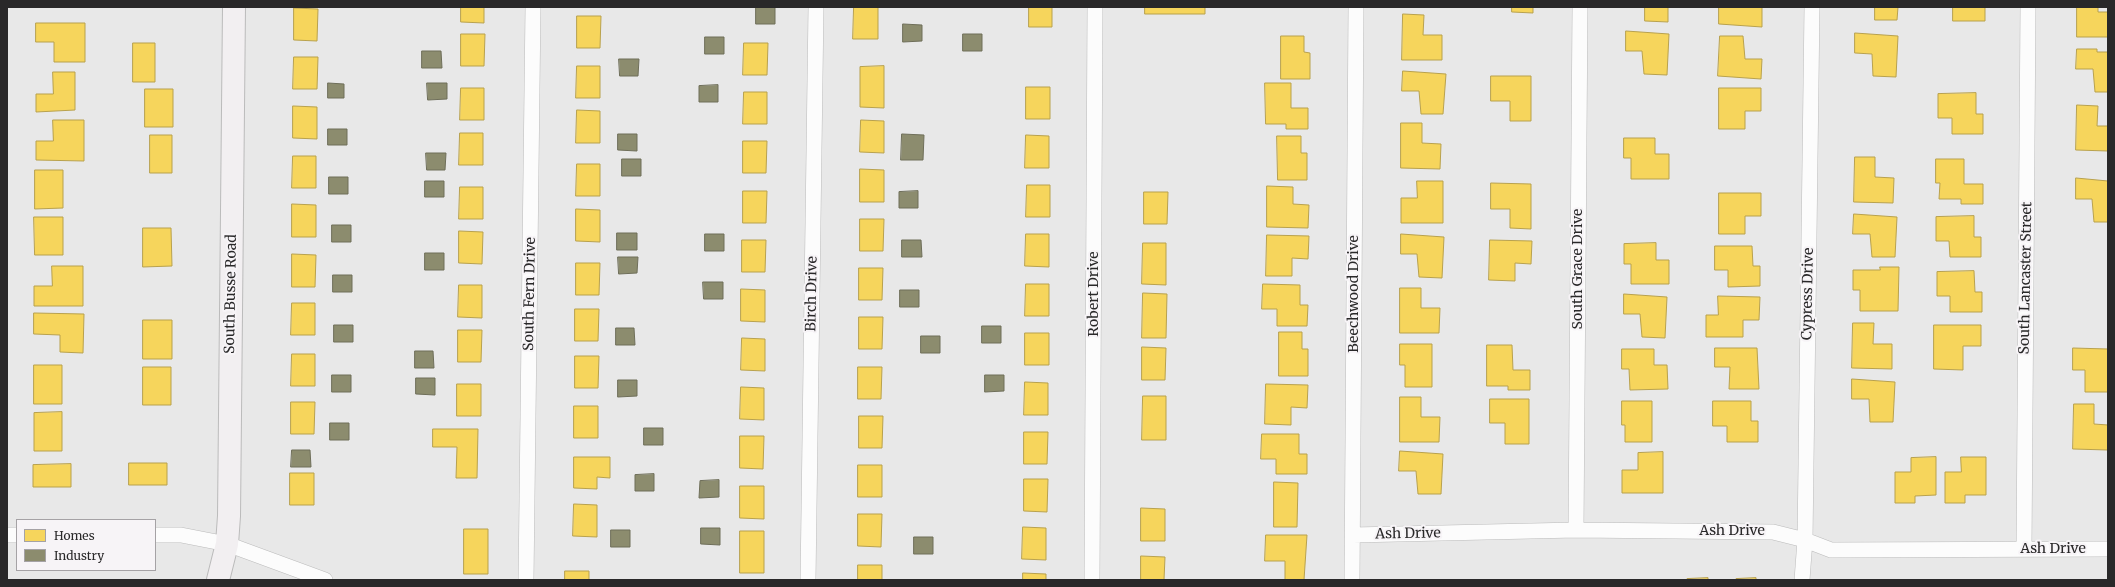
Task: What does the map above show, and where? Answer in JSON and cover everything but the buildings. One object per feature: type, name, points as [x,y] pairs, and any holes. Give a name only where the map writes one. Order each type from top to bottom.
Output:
[{"type":"main road","name":"South Busse Road","points":[[218,580],[228,544],[234,7]]},
{"type":"street","name":"South Fern Drive","points":[[526,580],[533,7]]},
{"type":"street","name":"Birch Drive","points":[[808,580],[816,7]]},
{"type":"street","name":"Robert Drive","points":[[1092,580],[1095,7]]},
{"type":"street","name":"Beechwood Drive","points":[[1352,580],[1356,7]]},
{"type":"street","name":"South Grace Drive","points":[[1576,530],[1580,7]]},
{"type":"street","name":"Cypress Drive","points":[[1802,580],[1805,540],[1812,7]]},
{"type":"street","name":"South Lancaster Street","points":[[2024,549],[2028,7]]},
{"type":"street","name":"Ash Drive","points":[[1353,535],[1576,530],[1773,532],[1805,540],[1831,550],[2108,548]]},
{"type":"street","points":[[156,535],[182,535],[228,544],[325,580]]}]
